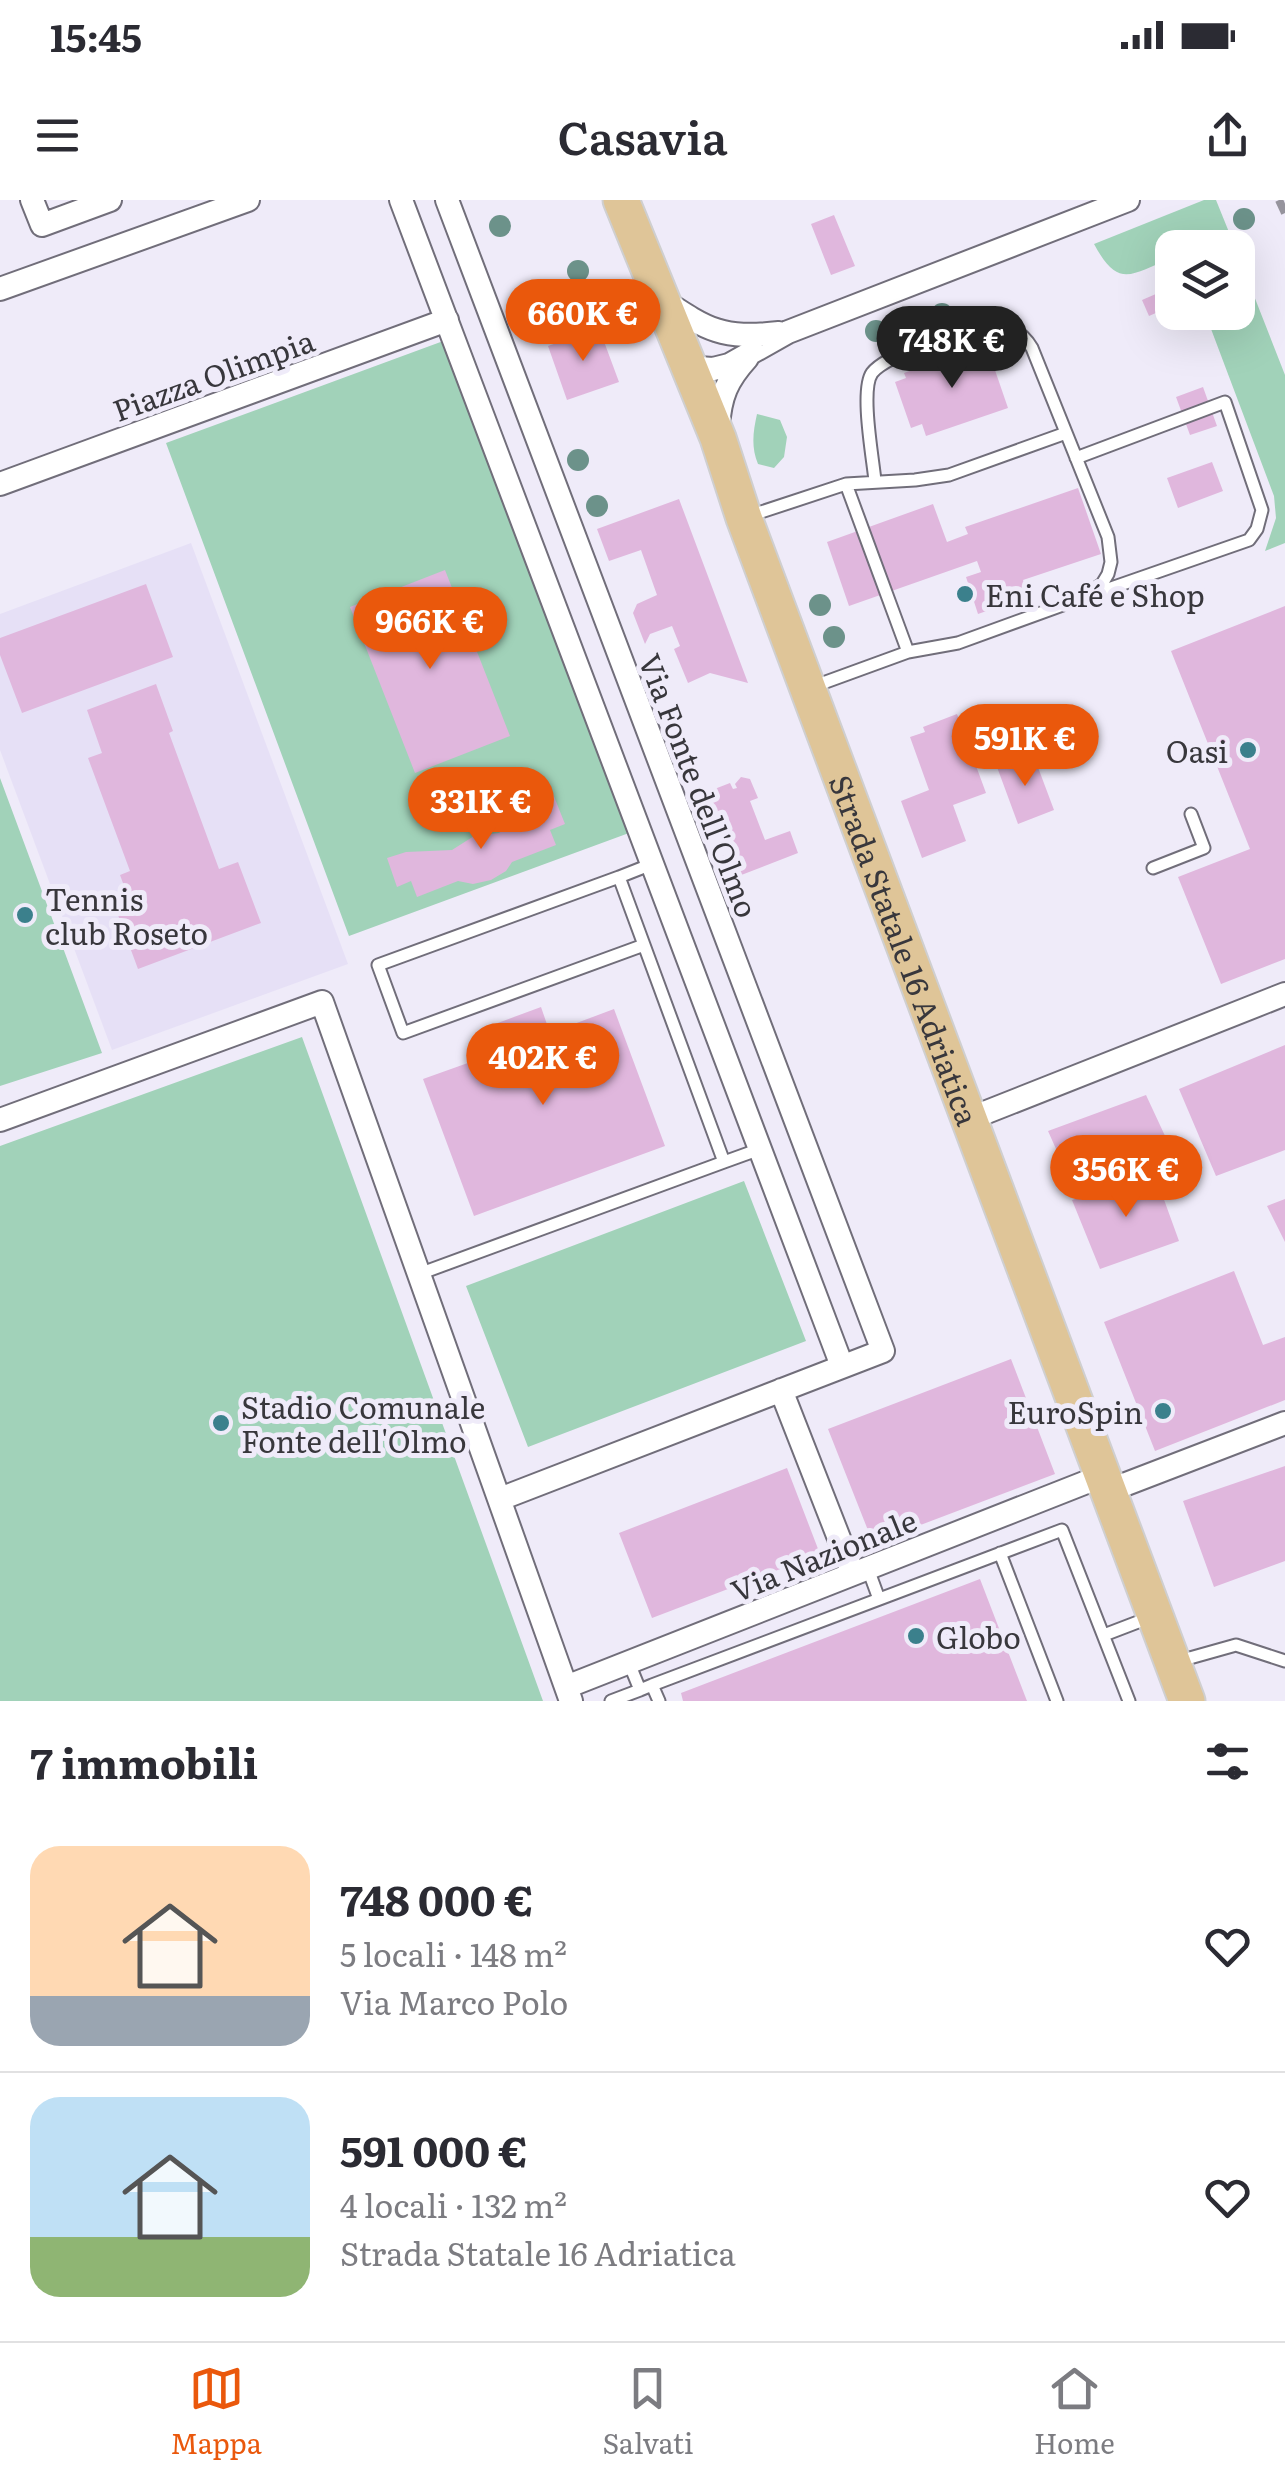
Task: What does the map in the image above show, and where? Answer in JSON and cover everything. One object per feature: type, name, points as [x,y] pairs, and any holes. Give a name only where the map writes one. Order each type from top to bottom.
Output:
[{"type":"main road","name":"Strada Statale 16 Adriatica","points":[[622,200],[718,438],[744,518],[1187,1701]]},
{"type":"street","points":[[32,200],[42,224],[110,200]]},
{"type":"street","points":[[0,289],[248,200]]},
{"type":"street","points":[[401,200],[842,1366]]},
{"type":"street","name":"Via Fonte dell'Olmo","points":[[446,200],[883,1350],[500,1499]]},
{"type":"street","points":[[689,363],[713,370],[750,355],[788,332],[1128,200]]},
{"type":"street","points":[[660,298],[722,333],[740,337],[788,332]]},
{"type":"street","name":"Piazza Olimpia","points":[[0,484],[447,320]]},
{"type":"street","points":[[718,438],[720,401],[728,380],[750,355]]},
{"type":"street","points":[[969,1119],[1285,994]]},
{"type":"street","points":[[0,1120],[322,1002],[569,1694]]},
{"type":"street","points":[[781,1390],[860,1571]]},
{"type":"street","points":[[1105,1483],[1285,1423]]},
{"type":"street","name":"Via Nazionale","points":[[569,1694],[629,1662],[860,1571],[1105,1483]]},
{"type":"lane","points":[[875,481],[867,389],[872,372],[889,360],[980,326],[1007,327],[1028,341],[1111,548],[1108,574],[1102,584],[1082,598]]},
{"type":"lane","points":[[808,688],[908,652],[958,643],[1249,540],[1256,529],[1262,510],[1225,402],[1076,458]]},
{"type":"lane","points":[[744,518],[846,484],[949,475],[1066,432]]},
{"type":"lane","points":[[846,484],[908,652]]},
{"type":"lane","points":[[1153,868],[1204,848],[1191,814]]},
{"type":"lane","points":[[644,945],[403,1033],[378,965],[652,864]]},
{"type":"lane","points":[[619,877],[724,1162]]},
{"type":"lane","points":[[419,1274],[760,1149]]},
{"type":"lane","points":[[611,1701],[1062,1530],[1128,1701]]},
{"type":"lane","points":[[1000,1553],[1057,1701]]},
{"type":"lane","points":[[860,1571],[879,1599]]},
{"type":"lane","points":[[1104,1635],[1154,1616]]},
{"type":"lane","points":[[1173,1663],[1236,1645],[1285,1661]]},
{"type":"lane","points":[[629,1662],[658,1701]]},
{"type":"shaded area","points":[[191,543],[348,964],[112,1050],[0,750],[0,614]]},
{"type":"green space","points":[[1204,200],[1216,200],[1228,230],[1155,230],[1155,265],[1127,274],[1111,268],[1094,244]]},
{"type":"green space","points":[[1255,298],[1285,375],[1285,543],[1265,551],[1276,518],[1274,496],[1211,330],[1255,330]]},
{"type":"green space","points":[[446,340],[629,833],[349,936],[166,443]]},
{"type":"green space","points":[[757,414],[780,420],[787,437],[784,457],[774,468],[758,464],[756,458],[753,439]]},
{"type":"green space","name":"Tennis club Roseto","points":[[0,778],[102,1053],[0,1086]]},
{"type":"green space","name":"Stadio Comunale Fonte dell'Olmo","points":[[302,1037],[543,1701],[0,1701],[0,1146]]},
{"type":"green space","points":[[744,1181],[806,1341],[528,1447],[466,1286]]},
{"type":"building","points":[[834,215],[855,266],[831,275],[811,224]]},
{"type":"building","points":[[1155,294],[1155,313],[1149,316],[1142,300]]},
{"type":"building","points":[[599,328],[619,382],[567,400],[548,346]]},
{"type":"building","points":[[986,344],[1008,408],[926,436],[922,424],[911,428],[895,382],[906,378],[904,373]]},
{"type":"building","points":[[1203,387],[1217,426],[1190,435],[1176,397]]},
{"type":"building","points":[[1212,462],[1223,491],[1178,508],[1167,478]]},
{"type":"building","points":[[1078,488],[1101,554],[1023,580],[1029,596],[978,614],[966,577],[981,572],[977,561],[849,606],[827,542],[933,504],[947,542],[968,534],[965,527]]},
{"type":"building","points":[[679,499],[748,683],[710,673],[688,683],[674,649],[680,646],[672,626],[650,634],[645,644],[633,613],[637,604],[657,595],[641,550],[609,561],[597,529]]},
{"type":"building","points":[[445,570],[510,736],[415,773],[350,607]]},
{"type":"building","points":[[146,584],[173,657],[22,713],[0,655],[0,638]]},
{"type":"building","name":"Oasi","points":[[1285,606],[1285,959],[1221,984],[1178,877],[1250,849],[1171,651]]},
{"type":"building","points":[[156,684],[173,731],[169,733],[219,869],[238,862],[261,923],[138,969],[115,907],[130,902],[120,875],[130,871],[88,758],[102,753],[87,710]]},
{"type":"building","points":[[957,714],[986,793],[953,805],[966,841],[922,858],[901,801],[929,790],[910,737],[925,732],[923,727]]},
{"type":"building","points":[[1033,754],[1054,810],[1018,824],[997,767]]},
{"type":"building","points":[[741,777],[750,779],[758,798],[750,801],[765,840],[790,831],[798,853],[731,879],[722,856],[736,851],[722,815],[709,820],[699,795],[730,783],[733,789],[737,788],[735,784]]},
{"type":"building","points":[[553,794],[565,824],[550,830],[556,845],[512,862],[491,880],[473,884],[458,881],[417,897],[411,881],[397,887],[387,858],[406,852],[452,850],[474,836],[499,833],[532,803]]},
{"type":"building","points":[[541,1007],[550,1033],[614,1009],[665,1146],[474,1216],[423,1079],[493,1054],[484,1028]]},
{"type":"building","points":[[1285,1045],[1285,1150],[1216,1176],[1179,1089]]},
{"type":"building","points":[[1146,1095],[1166,1138],[1069,1178],[1048,1131]]},
{"type":"building","points":[[1154,1172],[1179,1241],[1100,1269],[1072,1200]]},
{"type":"building","points":[[1285,1199],[1285,1242],[1267,1206]]},
{"type":"building","points":[[1234,1271],[1263,1345],[1285,1337],[1285,1400],[1155,1451],[1104,1322]]},
{"type":"building","points":[[1011,1359],[1055,1474],[873,1543],[828,1429]]},
{"type":"building","points":[[1285,1466],[1285,1561],[1214,1587],[1183,1501]]},
{"type":"building","points":[[787,1468],[820,1554],[652,1618],[619,1533]]},
{"type":"building","name":"Globo","points":[[980,1579],[1027,1701],[683,1701],[681,1693]]},
{"type":"railway","points":[[1279,200],[1285,213]]},
{"type":"place","name":"Eni Café e Shop","points":[[965,594]]},
{"type":"place","name":"Oasi","points":[[1248,750]]},
{"type":"place","name":"Tennis club Roseto","points":[[25,915]]},
{"type":"place","name":"EuroSpin","points":[[1163,1411]]},
{"type":"place","name":"Stadio Comunale Fonte dell'Olmo","points":[[221,1423]]},
{"type":"place","name":"Globo","points":[[916,1636]]}]
